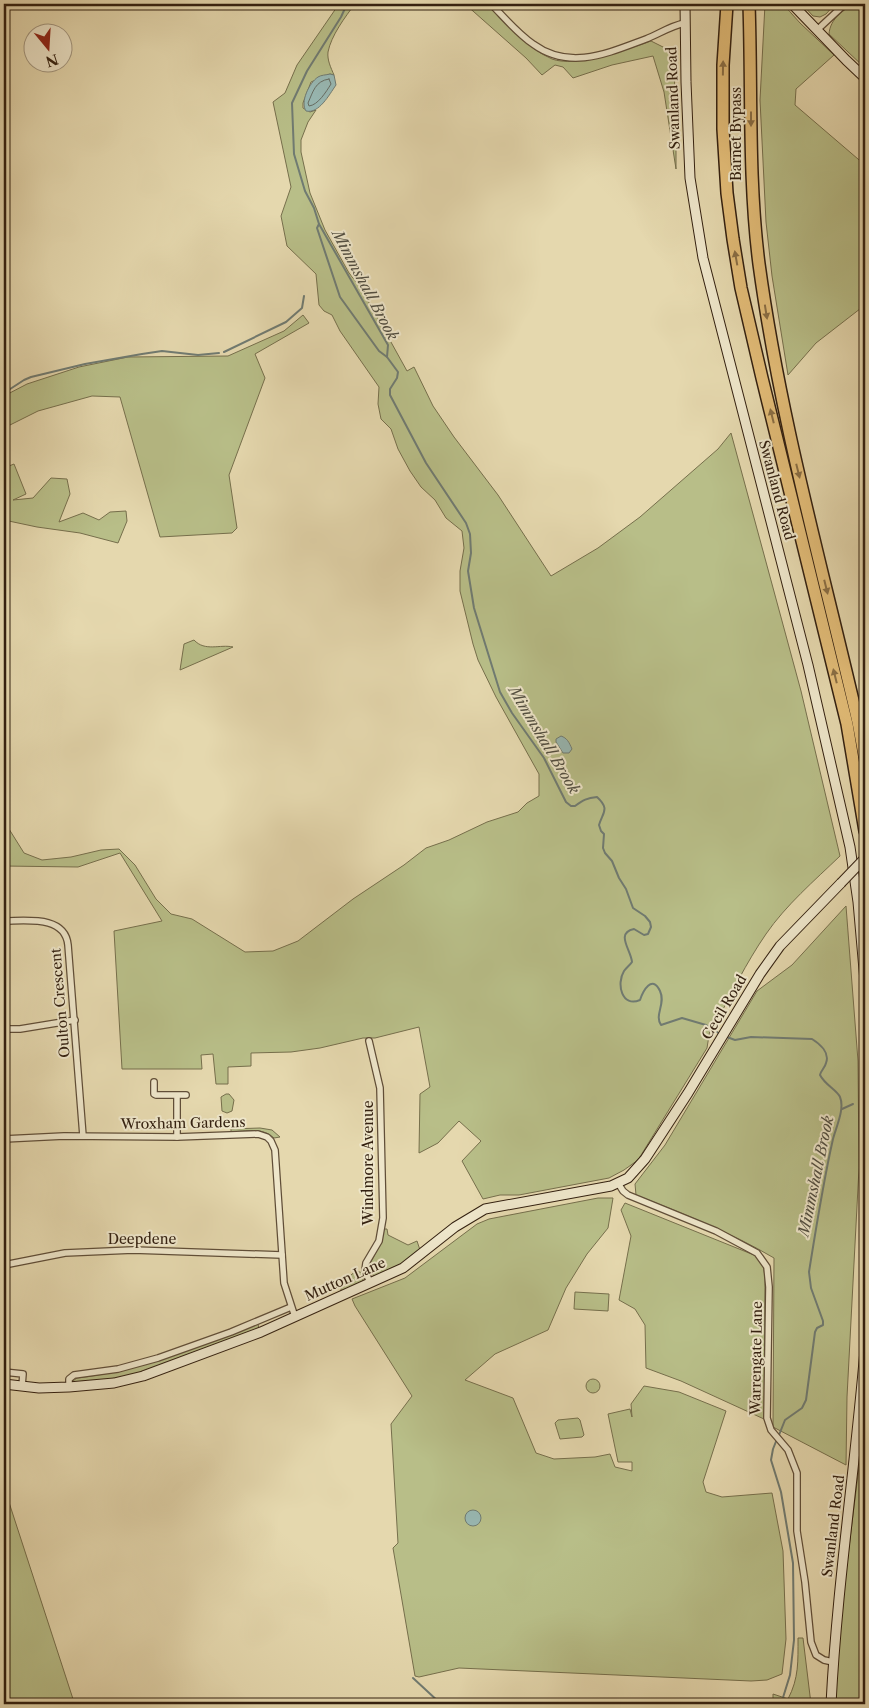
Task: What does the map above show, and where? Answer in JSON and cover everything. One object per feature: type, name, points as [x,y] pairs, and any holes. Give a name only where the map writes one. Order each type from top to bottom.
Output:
[{"type":"highway","name":"Barnet Bypass","points":[[727,4],[723,65],[723,129],[727,193],[741,288],[847,724],[865,831]]},
{"type":"highway","name":"Barnet Bypass","points":[[749,4],[751,186],[759,264],[772,349],[783,407],[856,713],[865,760]]},
{"type":"highway","points":[[751,52],[755,4]]},
{"type":"street","points":[[491,4],[532,43],[547,53],[574,59],[606,53],[650,38],[673,26],[685,23]]},
{"type":"street","name":"Swanland Road","points":[[685,4],[690,178],[703,258],[808,665],[850,847],[858,902],[865,981]]},
{"type":"street","points":[[792,4],[865,78]]},
{"type":"street","points":[[817,30],[845,4]]},
{"type":"street","name":"Cecil Road","points":[[620,1182],[634,1173],[645,1159],[688,1093],[760,974],[780,946],[865,858]]},
{"type":"street","name":"Oulton Crescent","points":[[4,921],[51,923],[66,935],[75,1020],[83,1136]]},
{"type":"street","points":[[4,1029],[75,1020]]},
{"type":"street","name":"Windmore Avenue","points":[[369,1040],[380,1088],[383,1218],[379,1241],[366,1264],[365,1270],[370,1283]]},
{"type":"street","points":[[154,1082],[154,1094],[156,1095],[186,1096]]},
{"type":"street","points":[[177,1096],[177,1136]]},
{"type":"street","name":"Wroxham Gardens","points":[[4,1139],[258,1134],[267,1137],[271,1141],[276,1153],[284,1283],[295,1317]]},
{"type":"street","name":"Mutton Lane","points":[[4,1384],[70,1388],[114,1383],[143,1376],[261,1332],[404,1268],[455,1227],[485,1209],[598,1188],[620,1182]]},
{"type":"street","name":"Warrengate Lane","points":[[620,1182],[623,1192],[628,1195],[716,1231],[752,1249],[764,1261],[769,1275],[770,1287],[767,1418],[774,1434],[780,1439],[792,1457],[797,1473],[797,1531],[805,1582],[811,1642],[816,1655],[824,1660],[833,1662]]},
{"type":"street","name":"Deepdene","points":[[4,1265],[65,1253],[133,1250],[282,1255]]},
{"type":"street","name":"Mutton Lane","points":[[70,1388],[69,1379],[74,1375],[100,1372],[144,1362],[231,1332],[291,1307]]},
{"type":"street","name":"Swanland Road","points":[[831,1704],[833,1662],[865,1350]]},
{"type":"street","points":[[4,1372],[23,1374],[22,1386]]},
{"type":"green space","points":[[339,4],[355,4],[339,27],[328,52],[328,58],[334,75],[330,74],[311,82],[303,103],[303,108],[310,112],[316,110],[308,122],[301,140],[301,152],[310,193],[325,230],[349,273],[358,284],[407,371],[414,367],[433,406],[498,495],[551,576],[598,548],[640,517],[718,449],[731,433],[801,691],[840,856],[791,903],[766,934],[745,967],[715,1025],[711,1023],[707,1048],[638,1160],[609,1178],[519,1195],[500,1195],[483,1199],[462,1161],[481,1141],[459,1121],[438,1143],[419,1153],[420,1094],[430,1087],[419,1027],[375,1038],[363,1038],[320,1048],[291,1052],[251,1053],[251,1066],[228,1067],[228,1084],[216,1084],[213,1054],[201,1055],[202,1069],[122,1069],[114,931],[162,921],[120,853],[78,867],[4,866],[4,821],[24,853],[42,860],[71,857],[101,850],[119,849],[135,865],[156,899],[171,914],[192,919],[245,952],[273,951],[298,941],[353,899],[426,848],[449,840],[487,822],[518,812],[527,803],[539,796],[539,774],[496,697],[478,660],[473,644],[460,591],[460,571],[464,548],[462,531],[446,518],[435,500],[421,487],[410,471],[398,449],[391,429],[381,419],[378,404],[379,387],[340,331],[332,315],[324,311],[319,305],[316,274],[287,246],[281,216],[291,187],[273,102],[285,93],[297,65]]},
{"type":"green space","points":[[465,4],[487,4],[525,42],[552,59],[574,61],[587,59],[616,53],[651,41],[671,51],[676,95],[676,169],[664,92],[653,56],[612,65],[573,78],[563,67],[555,65],[542,75],[526,58]]},
{"type":"green space","points":[[765,4],[783,4],[834,55],[796,89],[795,105],[865,165],[865,305],[816,343],[788,375],[772,276],[766,222],[760,100]]},
{"type":"green space","points":[[802,4],[835,4],[826,14],[820,17],[813,16]]},
{"type":"green space","points":[[857,4],[865,4],[865,68],[829,34],[835,19],[847,8]]},
{"type":"green space","points":[[303,315],[309,323],[255,354],[265,378],[229,475],[237,528],[232,533],[160,537],[120,397],[92,396],[38,411],[4,428],[4,396],[27,384],[79,367],[128,357],[228,356],[284,331]]},
{"type":"green space","points":[[14,464],[26,494],[13,500],[33,498],[51,478],[67,479],[70,494],[59,522],[83,513],[99,520],[110,512],[126,511],[127,521],[118,543],[80,533],[4,520],[4,490],[9,497],[4,483],[4,468]]},
{"type":"green space","points":[[194,640],[198,644],[208,647],[233,647],[180,670],[184,644]]},
{"type":"green space","points":[[846,906],[858,1061],[859,1168],[847,1397],[846,1465],[773,1427],[774,1258],[689,1216],[636,1195],[635,1184],[665,1145],[757,991],[792,965]]},
{"type":"green space","points":[[229,1094],[234,1100],[232,1111],[227,1113],[222,1111],[221,1097]]},
{"type":"green space","points":[[260,1128],[272,1130],[280,1137],[274,1138],[259,1131],[231,1132],[231,1129]]},
{"type":"green space","points":[[598,1198],[613,1198],[608,1228],[587,1254],[566,1288],[548,1330],[495,1354],[465,1380],[513,1398],[536,1453],[554,1459],[595,1457],[610,1454],[615,1467],[632,1471],[632,1462],[618,1462],[608,1414],[630,1409],[632,1417],[631,1404],[644,1386],[679,1392],[726,1411],[703,1482],[706,1492],[722,1497],[772,1493],[783,1551],[786,1639],[782,1674],[767,1680],[751,1681],[459,1668],[419,1677],[415,1676],[393,1548],[398,1543],[391,1424],[412,1396],[352,1299],[405,1278],[477,1224],[489,1219]]},
{"type":"green space","points":[[625,1203],[754,1255],[763,1264],[765,1277],[764,1419],[681,1381],[646,1368],[645,1325],[635,1309],[619,1300],[631,1236],[621,1210]]},
{"type":"green space","points":[[384,1229],[387,1229],[388,1235],[408,1245],[417,1241],[420,1250],[407,1261],[375,1276],[371,1274],[369,1266],[380,1244]]},
{"type":"green space","points":[[356,1271],[363,1273],[363,1281],[341,1291],[341,1283]]},
{"type":"green space","points":[[575,1292],[609,1294],[608,1311],[574,1309]]},
{"type":"green space","points":[[258,1324],[259,1329],[134,1375],[112,1379],[73,1381],[77,1378],[100,1375],[146,1364]]},
{"type":"green space","points":[[590,1379],[596,1379],[600,1386],[596,1393],[590,1393],[586,1389],[586,1383]]},
{"type":"green space","points":[[578,1418],[584,1435],[582,1437],[560,1439],[555,1423],[558,1420]]},
{"type":"green space","points":[[865,1418],[865,1704],[834,1704],[841,1612]]},
{"type":"green space","points":[[4,1487],[73,1699],[75,1704],[4,1704]]},
{"type":"green space","points":[[798,1638],[803,1638],[811,1704],[773,1704],[773,1694],[788,1699],[792,1691],[797,1669]]},
{"type":"water","points":[[334,75],[336,85],[319,107],[315,110],[306,111],[304,103],[306,93],[311,84],[319,76]]},
{"type":"water","points":[[561,736],[569,742],[572,749],[569,753],[563,753],[556,742],[556,739]]},
{"type":"water","points":[[470,1510],[476,1510],[481,1515],[479,1524],[470,1526],[465,1521],[465,1515]]},
{"type":"waterway","name":"Mimmshall Brook","points":[[347,4],[341,17],[307,71],[292,103],[294,154],[305,191],[314,208],[319,224],[388,345],[387,357],[398,372],[397,378],[390,389],[390,395],[426,463],[466,523],[470,534],[471,553],[468,571],[474,608],[500,692],[512,713],[544,758],[566,802],[571,806],[575,806],[590,798],[597,797],[601,801],[604,811],[599,825],[604,834],[603,848],[605,853],[612,861],[633,908],[650,922],[651,927],[648,934],[644,935],[634,929],[626,934],[625,938],[632,962],[622,976],[622,993],[625,998],[634,1002],[640,1000],[648,986],[654,984],[660,991],[662,1000],[659,1017],[661,1025],[682,1018],[706,1025],[720,1034]]},
{"type":"waterway","name":"Mimmshall Brook","points":[[319,224],[317,228],[340,297],[379,351],[387,357]]},
{"type":"waterway","points":[[224,352],[286,322],[302,308],[304,296]]},
{"type":"waterway","points":[[4,393],[31,377],[85,364],[162,351],[198,355],[219,353]]},
{"type":"waterway","name":"Mimmshall Brook","points":[[727,1037],[735,1040],[751,1037],[812,1039],[821,1046],[827,1056],[820,1075],[838,1094],[841,1102],[841,1112],[833,1139],[809,1272],[811,1288],[823,1325],[817,1328],[815,1332],[806,1400],[802,1408],[785,1420],[779,1435]]},
{"type":"waterway","points":[[842,1109],[853,1104]]},
{"type":"waterway","name":"Mimmshall Brook","points":[[777,1439],[771,1460],[781,1492],[793,1563],[794,1640],[790,1675],[781,1704]]},
{"type":"waterway","points":[[413,1678],[440,1703]]}]
